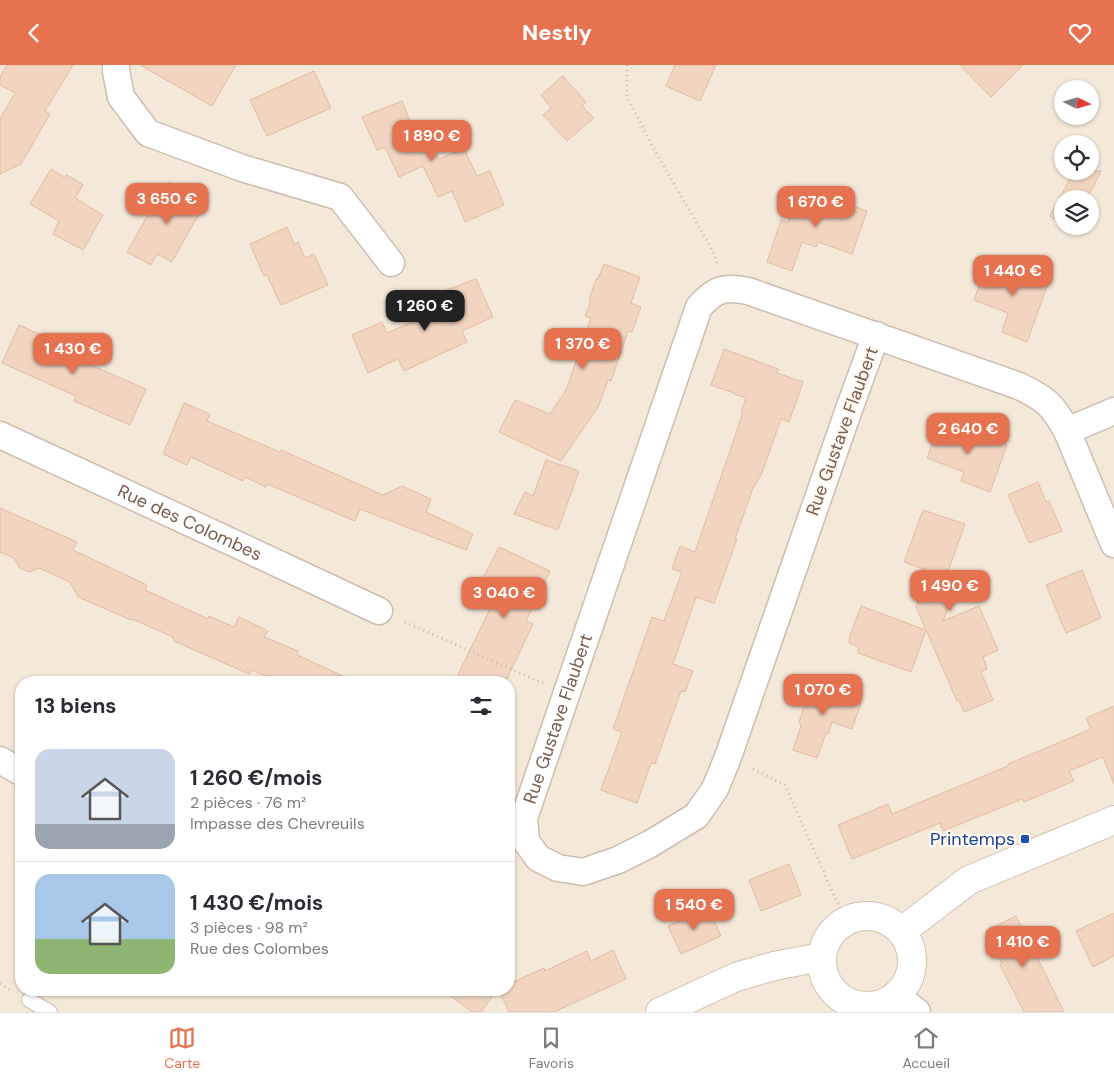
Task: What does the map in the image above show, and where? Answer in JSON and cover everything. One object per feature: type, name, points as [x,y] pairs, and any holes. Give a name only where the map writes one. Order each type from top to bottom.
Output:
[{"type":"main road","points":[[902,931],[969,880],[1114,821]]},
{"type":"main road","points":[[871,915],[888,920],[902,931],[910,947],[913,959],[907,983],[907,1004],[863,1007],[846,1002],[828,987],[823,975],[821,957],[826,940],[837,926],[860,916],[871,915]]},
{"type":"main road","points":[[660,1012],[736,977],[774,966],[821,957]]},
{"type":"street","points":[[116,65],[120,97],[148,133],[242,168],[340,197],[391,263]]},
{"type":"street","name":"Rue Gustave Flaubert","points":[[876,335],[728,757],[715,789],[696,816],[650,844],[618,860],[583,872],[558,868],[538,858],[526,841],[524,818],[698,307],[709,295],[725,289],[735,288],[748,291],[876,335],[1034,393],[1045,400],[1056,412],[1068,431],[1114,544]]},
{"type":"street","points":[[1068,431],[1114,411]]},
{"type":"street","name":"Rue des Colombes","points":[[0,435],[379,611]]},
{"type":"street","points":[[0,760],[15,769]]},
{"type":"lane","points":[[29,1000],[50,1012]]},
{"type":"path","points":[[627,65],[627,97],[712,251],[725,289]]},
{"type":"path","points":[[379,611],[566,693]]},
{"type":"path","points":[[728,757],[785,785],[847,921]]},
{"type":"shaded area","points":[[0,65],[1114,65],[1114,1012],[0,1012]]},
{"type":"building","points":[[7,65],[73,65],[45,111],[50,114],[21,164],[0,174],[0,119],[15,93],[0,85],[0,77]]},
{"type":"building","points":[[140,65],[236,65],[212,106]]},
{"type":"building","points":[[675,65],[716,65],[700,101],[666,86]]},
{"type":"building","points":[[960,65],[1023,65],[991,97]]},
{"type":"building","points":[[314,71],[331,108],[267,136],[250,100]]},
{"type":"building","points":[[563,76],[586,102],[582,106],[594,118],[567,141],[543,115],[551,108],[541,95]]},
{"type":"building","points":[[402,101],[415,133],[425,129],[439,159],[464,149],[477,176],[490,171],[504,205],[465,222],[452,191],[438,197],[423,166],[399,177],[385,147],[377,150],[362,117]]},
{"type":"building","points":[[51,169],[64,177],[67,175],[83,185],[75,198],[103,215],[83,250],[53,234],[59,221],[30,204]]},
{"type":"building","points":[[1069,180],[1096,180],[1092,190],[1064,190]]},
{"type":"building","points":[[170,182],[205,203],[172,262],[157,254],[151,265],[127,252],[159,195],[161,196]]},
{"type":"building","points":[[801,188],[867,211],[852,254],[818,242],[816,247],[802,242],[792,271],[767,262],[781,220],[788,223]]},
{"type":"building","points":[[1054,208],[1054,218],[1050,216]]},
{"type":"building","points":[[287,227],[294,244],[298,242],[305,258],[314,254],[328,285],[281,305],[267,275],[264,276],[250,244]]},
{"type":"building","points":[[989,259],[1049,281],[1027,342],[1002,332],[1008,313],[974,300]]},
{"type":"building","points":[[604,264],[640,277],[631,303],[641,307],[632,332],[628,331],[611,381],[608,380],[598,407],[561,461],[499,432],[515,400],[550,414],[566,390],[591,318],[585,316],[591,301],[589,300],[596,279],[598,279]]},
{"type":"building","points":[[476,279],[493,317],[462,331],[467,342],[404,371],[398,359],[368,373],[352,335],[382,322],[387,333],[450,306],[444,291]]},
{"type":"building","points":[[19,325],[75,350],[72,357],[146,389],[130,425],[74,401],[76,396],[2,363]]},
{"type":"building","points":[[724,349],[778,369],[777,373],[803,382],[789,422],[781,419],[762,473],[753,488],[714,603],[696,597],[673,664],[693,671],[685,692],[681,691],[655,764],[651,763],[637,803],[601,790],[622,732],[613,729],[652,617],[664,621],[682,572],[672,569],[680,546],[695,552],[743,413],[741,412],[746,398],[711,385]]},
{"type":"building","points":[[184,403],[210,414],[207,421],[280,452],[281,450],[383,495],[402,486],[431,499],[426,512],[473,534],[466,550],[360,509],[355,521],[267,484],[266,487],[245,477],[243,481],[191,457],[187,465],[163,454]]},
{"type":"building","points":[[940,423],[1007,445],[990,492],[961,481],[964,472],[927,458]]},
{"type":"building","points":[[546,460],[579,471],[558,530],[514,514],[525,492],[533,496]]},
{"type":"building","points":[[1038,482],[1046,502],[1049,501],[1062,531],[1029,543],[1008,495]]},
{"type":"building","points":[[0,508],[77,542],[73,550],[147,585],[145,590],[208,619],[209,616],[234,627],[239,617],[268,631],[264,637],[298,651],[297,655],[343,676],[266,676],[252,670],[249,674],[174,641],[173,637],[78,597],[70,582],[39,568],[29,572],[20,568],[14,558],[0,552]]},
{"type":"building","points":[[923,510],[965,524],[946,577],[958,581],[943,621],[979,606],[998,650],[983,657],[987,669],[981,672],[993,700],[964,712],[959,700],[957,701],[916,607],[929,571],[904,562]]},
{"type":"building","points":[[499,547],[550,571],[526,621],[533,624],[508,676],[457,676],[492,605],[486,602],[495,584],[483,578]]},
{"type":"building","points":[[1082,570],[1101,618],[1066,633],[1046,585]]},
{"type":"building","points":[[861,606],[926,630],[911,672],[858,653],[859,647],[849,643],[849,638]]},
{"type":"building","points":[[812,678],[844,689],[840,697],[861,703],[852,729],[832,722],[817,758],[793,750],[801,726],[799,722],[806,701],[804,700]]},
{"type":"building","points":[[1114,706],[1114,784],[1103,757],[1069,771],[1074,781],[1024,802],[1022,799],[943,831],[940,823],[852,859],[838,825],[888,804],[892,814],[1008,766],[1008,764],[1091,729],[1086,718]]},
{"type":"building","points":[[789,864],[801,895],[761,911],[749,880]]},
{"type":"building","points":[[708,908],[721,936],[681,954],[668,926]]},
{"type":"building","points":[[1114,913],[1114,956],[1093,967],[1076,931]]},
{"type":"building","points":[[1016,916],[1064,1012],[1024,1012],[1000,965],[1002,963],[986,931]]},
{"type":"building","points":[[613,950],[626,979],[554,1012],[509,1012],[502,996],[515,996],[515,981],[544,968],[545,971],[587,951],[591,961]]},
{"type":"building","points":[[451,996],[493,996],[481,1012],[472,1012]]},
{"type":"place","name":"Printemps","points":[[1025,839]]}]
